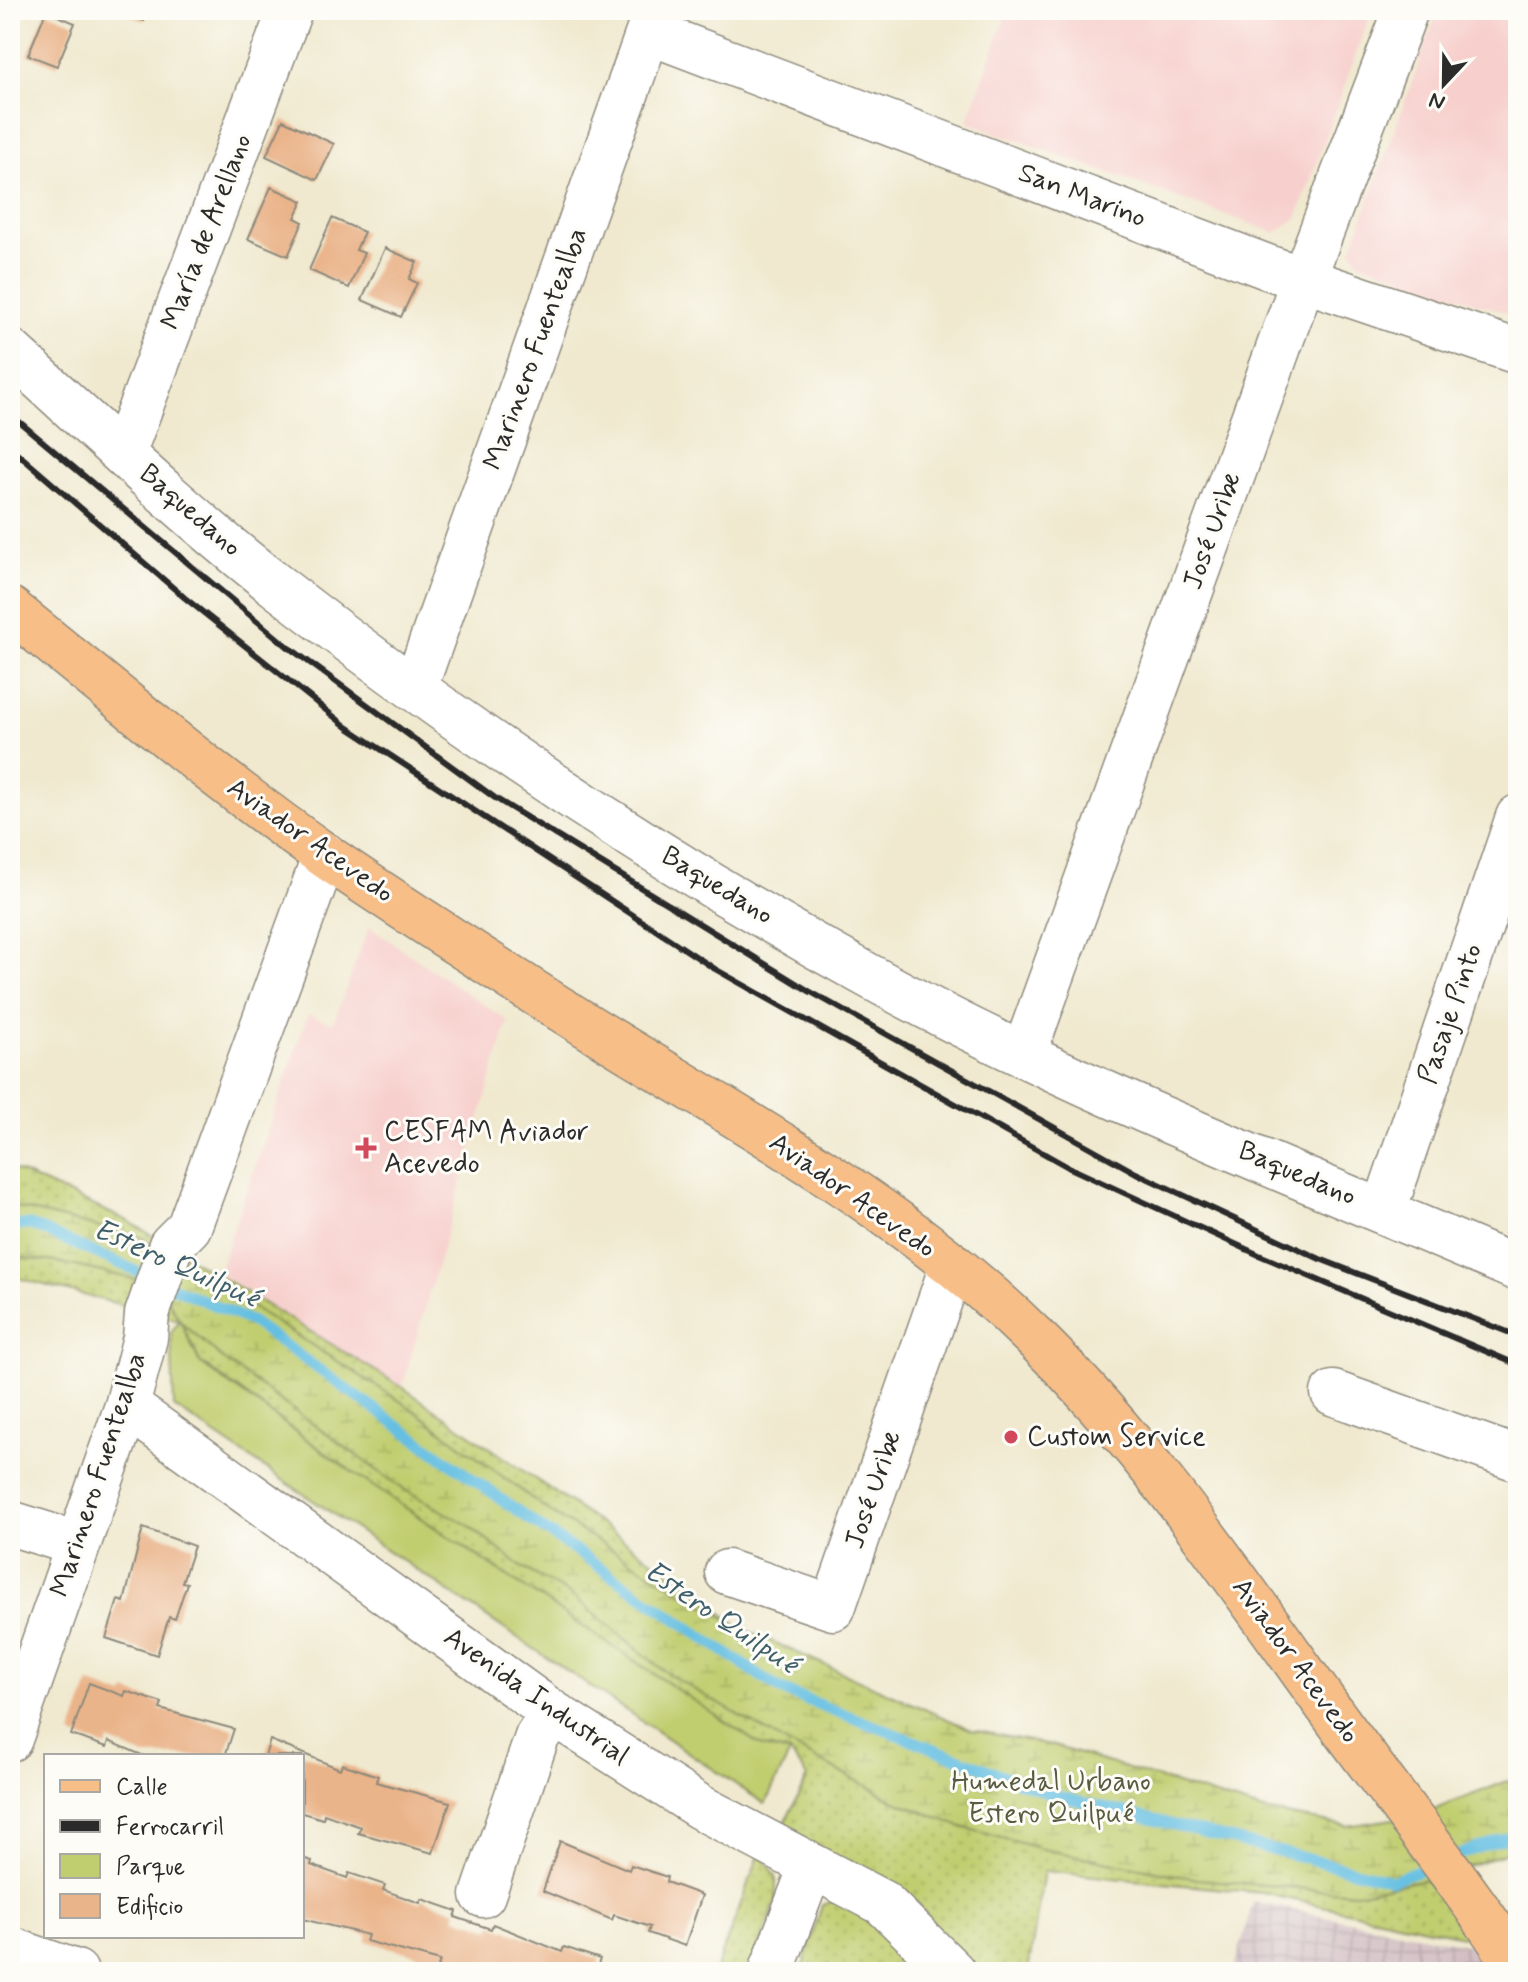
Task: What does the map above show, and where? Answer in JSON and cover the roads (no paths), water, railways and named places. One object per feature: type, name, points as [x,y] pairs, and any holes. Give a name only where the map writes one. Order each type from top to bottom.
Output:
[{"type":"main road","name":"Aviador Acevedo","points":[[10,609],[214,773],[325,855],[612,1042],[818,1168],[952,1266],[1034,1337],[1186,1510],[1427,1844],[1476,1904],[1518,1968]]},
{"type":"street","name":"María de Arellano","points":[[123,454],[290,10]]},
{"type":"street","name":"José Uribe","points":[[1024,1054],[1303,280],[1406,10]]},
{"type":"street","name":"San Marino","points":[[652,21],[1303,280],[1518,352]]},
{"type":"street","name":"Marinero Fuentealba","points":[[415,688],[652,21]]},
{"type":"street","name":"Baquedano","points":[[10,351],[123,454],[276,585],[415,688],[707,882],[869,977],[1024,1054],[1518,1269]]},
{"type":"street","name":"Pasaje Pinto","points":[[1384,1211],[1518,817]]},
{"type":"street","name":"Marinero Fuentealba","points":[[10,1739],[127,1406],[145,1338],[147,1314],[171,1245],[189,1227],[325,855]]},
{"type":"street","name":"José Uribe","points":[[727,1572],[833,1608],[952,1266]]},
{"type":"street","points":[[1333,1393],[1518,1459]]},
{"type":"street","name":"Avenida Industrial","points":[[127,1406],[553,1713],[700,1807],[883,1903],[953,1972]]},
{"type":"street","points":[[10,1523],[77,1544]]},
{"type":"street","points":[[483,1895],[537,1737],[553,1713]]},
{"type":"street","points":[[771,1972],[811,1867]]},
{"type":"street","points":[[10,1949],[76,1972]]},
{"type":"waterway","name":"Estero Quilpué","points":[[10,1225],[31,1225],[150,1277]]},
{"type":"waterway","name":"Estero Quilpué","points":[[166,1284],[252,1322],[546,1531],[781,1690],[1051,1794],[1392,1880],[1433,1865]]},
{"type":"waterway","name":"Estero Quilpué","points":[[1453,1857],[1518,1833]]},
{"type":"railway","points":[[10,414],[287,646],[495,798],[809,991],[1136,1173],[1320,1259],[1518,1336]]},
{"type":"railway","points":[[10,447],[185,598],[347,727],[715,969],[1068,1167],[1259,1255],[1518,1365]]},
{"type":"place","name":"CESFAM Aviador Acevedo","points":[[366,1148]]},
{"type":"place","name":"Custom Service","points":[[1011,1437]]},
{"type":"park label","name":"Humedal Urbano Estero Quilpué","points":[[1051,1798]]}]
